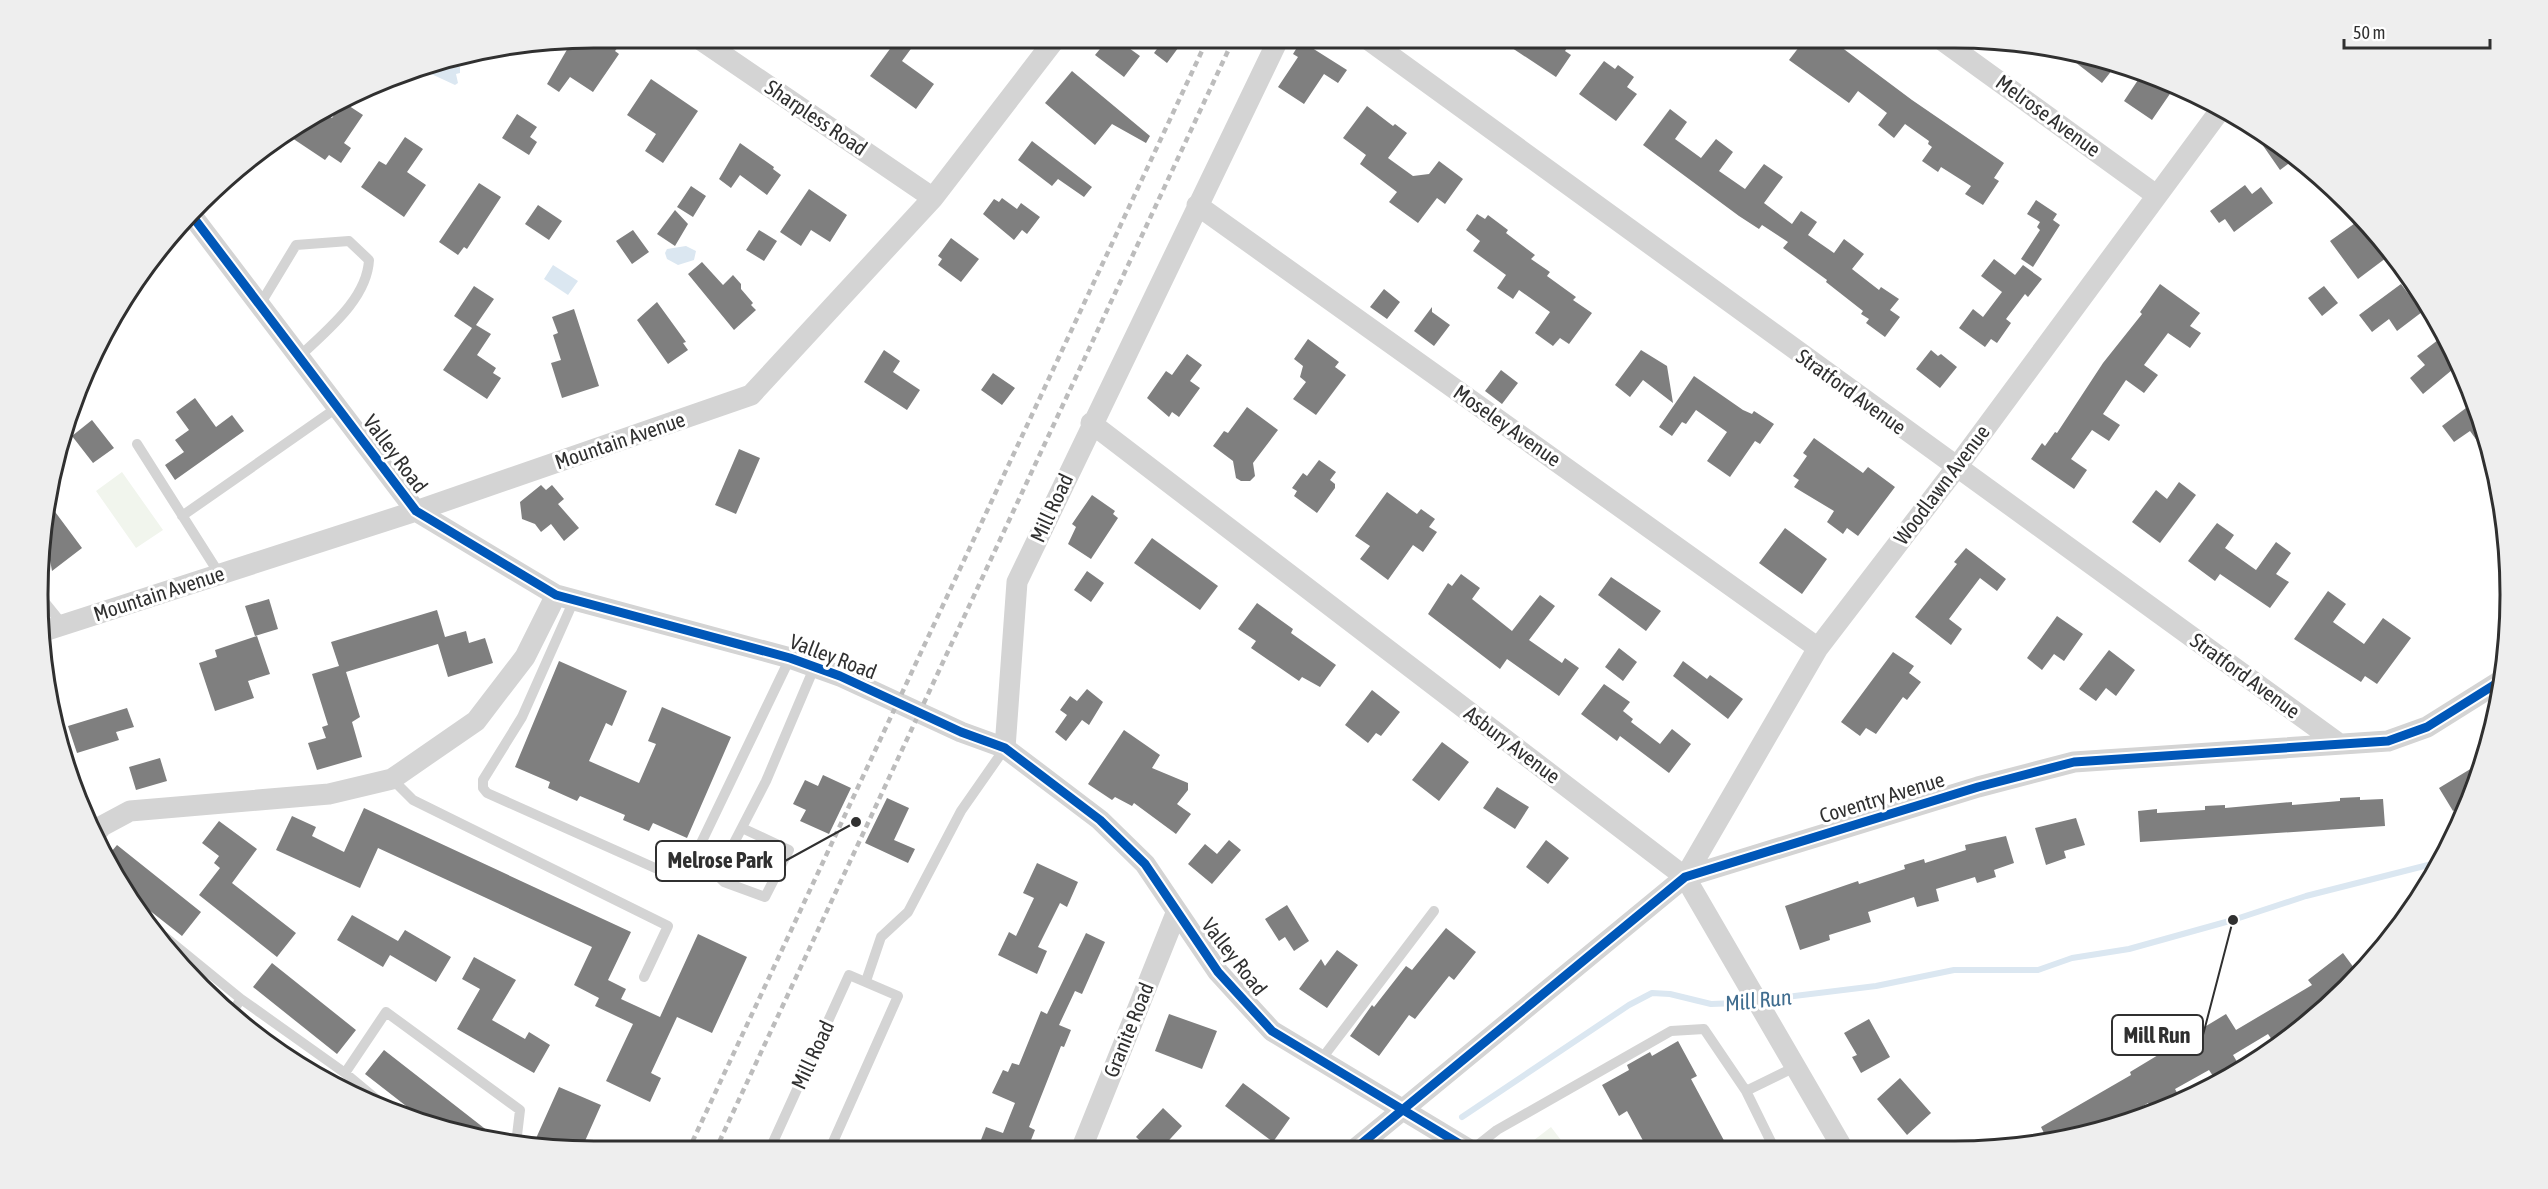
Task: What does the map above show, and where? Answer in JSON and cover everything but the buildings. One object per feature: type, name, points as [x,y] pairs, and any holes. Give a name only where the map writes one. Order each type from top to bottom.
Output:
[{"type":"street","name":"Sharpless Road","points":[[713,48],[933,198]]},
{"type":"street","name":"Mountain Avenue","points":[[49,629],[416,511],[752,395],[933,198],[1048,48]]},
{"type":"street","name":"Mill Road","points":[[1005,748],[1017,582],[1091,423],[1274,48]]},
{"type":"street","name":"Stratford Avenue","points":[[1380,48],[2338,743]]},
{"type":"street","name":"Melrose Avenue","points":[[1953,48],[2157,195]]},
{"type":"street","name":"Woodlawn Avenue","points":[[1685,877],[1818,648],[1956,468],[2216,115]]},
{"type":"street","name":"Moseley Avenue","points":[[1197,205],[1818,648]]},
{"type":"street","name":"Valley Road","points":[[196,221],[261,303],[416,511],[565,597],[790,658],[840,676],[961,732],[1005,748],[1101,820],[1145,864],[1218,972],[1272,1031],[1454,1141]]},
{"type":"street","name":"Asbury Avenue","points":[[1091,423],[1685,877],[1838,1141]]},
{"type":"street","points":[[100,827],[130,811],[329,794],[392,779],[476,721],[525,657],[565,597]]},
{"type":"street","name":"Coventry Avenue","points":[[1365,1141],[1685,877],[1977,787],[2074,762],[2388,741],[2427,727],[2491,687]]},
{"type":"street","name":"Granite Road","points":[[1085,1141],[1177,910]]},
{"type":"lane","points":[[261,303],[296,245],[349,241],[369,260],[368,275],[342,316],[300,356]]},
{"type":"lane","points":[[182,516],[338,407]]},
{"type":"lane","points":[[137,444],[219,574]]},
{"type":"lane","points":[[565,597],[522,717],[483,780],[483,788],[487,793],[674,876],[691,864],[790,658]]},
{"type":"lane","points":[[48,607],[63,625]]},
{"type":"lane","points":[[742,828],[789,850],[765,897],[757,896],[720,878],[720,870],[766,781],[814,668]]},
{"type":"lane","points":[[833,1141],[898,996],[866,981],[881,937],[908,912],[961,811],[1005,748]]},
{"type":"lane","points":[[392,779],[413,800],[668,926],[644,977]]},
{"type":"lane","points":[[1320,1061],[1434,911]]},
{"type":"lane","points":[[180,950],[241,999],[366,1091]]},
{"type":"lane","name":"Mill Road","points":[[774,1141],[849,975],[866,981]]},
{"type":"lane","points":[[236,1007],[241,999]]},
{"type":"lane","points":[[345,1073],[386,1012],[520,1110],[517,1135]]},
{"type":"lane","points":[[1483,1141],[1497,1130],[1671,1031],[1704,1029],[1746,1091],[1771,1141]]},
{"type":"lane","points":[[1746,1091],[1795,1067]]},
{"type":"shaded area","points":[[460,67],[460,73],[456,74],[458,83],[455,85],[430,74]]},
{"type":"shaded area","points":[[686,246],[696,251],[694,260],[678,265],[667,259],[665,253],[667,249]]},
{"type":"shaded area","points":[[553,265],[578,281],[568,295],[544,279]]},
{"type":"shaded area","points":[[122,472],[163,530],[136,548],[96,491]]},
{"type":"shaded area","points":[[1551,1127],[1562,1141],[1533,1141]]},
{"type":"waterway","name":"Mill Run","points":[[1462,1117],[1629,1005],[1652,993],[1670,994],[1711,1004],[1738,1003],[1876,986],[1954,970],[2038,970],[2072,958],[2129,949],[2233,920],[2306,896],[2429,865]]},
{"type":"railway","points":[[693,1141],[1203,48]]},
{"type":"railway","points":[[720,1141],[1229,48]]},
{"type":"cycle path","points":[[196,221],[416,511],[556,595],[790,658],[840,676],[961,732],[1005,748],[1100,820],[1145,864],[1218,972],[1272,1031],[1455,1141]]},
{"type":"cycle path","points":[[1365,1141],[1685,877],[1978,787],[2074,762],[2388,741],[2427,727],[2491,687]]},
{"type":"place","name":"Melrose Park","points":[[856,822]]},
{"type":"place","name":"Mill Run","points":[[2233,920]]}]
